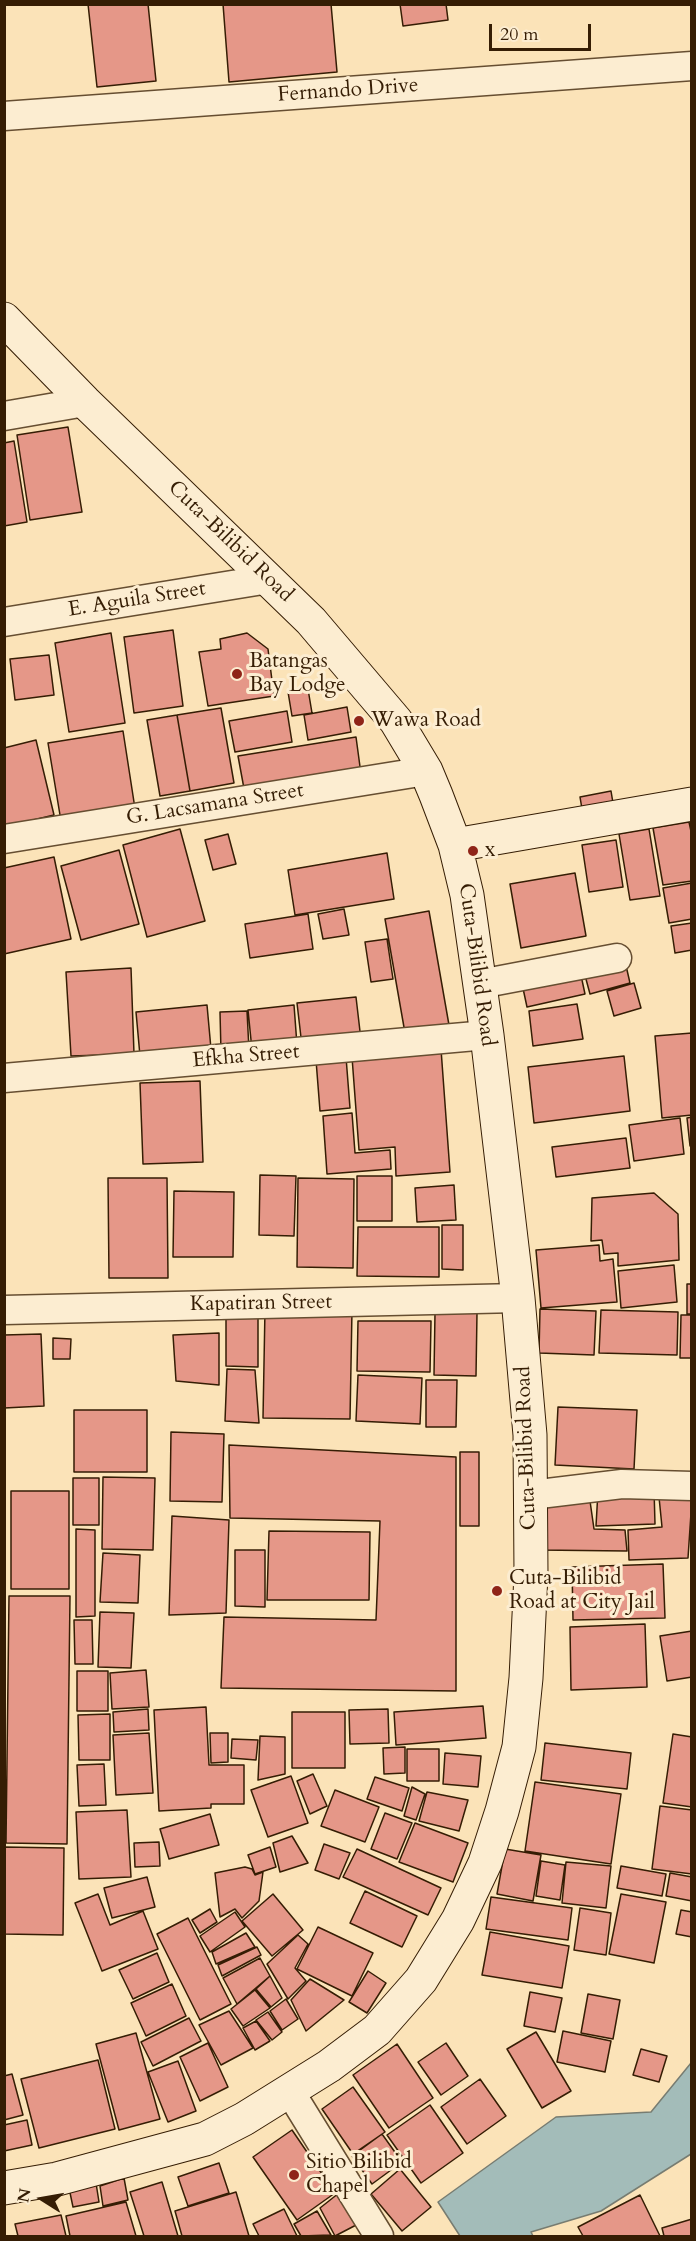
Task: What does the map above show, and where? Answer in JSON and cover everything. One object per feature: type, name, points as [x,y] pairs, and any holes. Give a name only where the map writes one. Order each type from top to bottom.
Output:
[{"type":"street","name":"Fernando Drive","points":[[4,116],[692,66]]},
{"type":"street","name":"Cuta-Bilibid Road","points":[[4,319],[85,402],[311,621],[396,721],[426,771],[455,845],[467,895],[480,984],[518,1298],[530,1435],[531,1496],[526,1678],[519,1747],[485,1863],[458,1920],[421,1980],[377,2030],[329,2066],[244,2119],[205,2139],[57,2179],[4,2188]]},
{"type":"street","points":[[4,417],[85,402]]},
{"type":"street","name":"E. Aguila Street","points":[[4,622],[269,579]]},
{"type":"street","name":"G. Lacsamana Street","points":[[4,839],[426,771]]},
{"type":"street","points":[[455,845],[692,804]]},
{"type":"street","points":[[480,984],[617,958]]},
{"type":"street","name":"Efkha Street","points":[[4,1078],[487,1035]]},
{"type":"street","name":"Kapatiran Street","points":[[4,1310],[518,1298]]},
{"type":"street","points":[[531,1496],[622,1484],[692,1486]]},
{"type":"street","points":[[289,2090],[379,2236]]},
{"type":"water","points":[[691,2063],[691,2154],[601,2211],[531,2232],[533,2236],[460,2236],[438,2202],[556,2117],[651,2112]]},
{"type":"building","points":[[88,4],[148,4],[156,81],[97,87]]},
{"type":"building","points":[[223,4],[331,4],[337,72],[229,82]]},
{"type":"building","points":[[400,4],[446,4],[448,20],[403,26]]},
{"type":"building","points":[[68,427],[82,512],[30,520],[17,435]]},
{"type":"building","points":[[14,441],[27,522],[4,526],[4,443]]},
{"type":"building","points":[[173,630],[183,706],[134,713],[124,637]]},
{"type":"building","points":[[111,633],[125,723],[69,732],[55,643]]},
{"type":"building","name":"Batangas Bay Lodge","points":[[247,633],[268,649],[274,696],[208,706],[199,652],[221,649],[220,639]]},
{"type":"building","points":[[49,655],[54,695],[15,700],[10,659]]},
{"type":"building","points":[[308,689],[312,713],[292,716],[288,692]]},
{"type":"building","points":[[347,707],[351,732],[308,740],[304,715]]},
{"type":"building","points":[[221,708],[234,783],[190,791],[177,715]]},
{"type":"building","points":[[287,711],[292,742],[235,752],[229,721]]},
{"type":"building","points":[[177,715],[190,791],[160,796],[147,720]]},
{"type":"building","points":[[123,731],[136,815],[62,827],[48,743]]},
{"type":"building","points":[[356,737],[361,774],[245,794],[238,756]]},
{"type":"building","points":[[36,740],[54,815],[4,827],[4,748]]},
{"type":"building","points":[[611,791],[615,815],[584,821],[580,797]]},
{"type":"building","points":[[689,822],[692,836],[692,881],[663,885],[653,828]]},
{"type":"building","points":[[180,829],[205,921],[147,937],[123,845]]},
{"type":"building","points":[[649,829],[660,896],[630,900],[619,834]]},
{"type":"building","points":[[228,834],[236,864],[213,870],[205,840]]},
{"type":"building","points":[[616,840],[623,887],[589,892],[582,845]]},
{"type":"building","points":[[119,850],[139,924],[81,940],[61,866]]},
{"type":"building","points":[[387,853],[394,899],[295,915],[288,870]]},
{"type":"building","points":[[54,857],[71,939],[4,954],[4,868]]},
{"type":"building","points":[[575,873],[586,936],[521,948],[510,884]]},
{"type":"building","points":[[692,883],[692,919],[669,923],[663,888]]},
{"type":"building","points":[[344,909],[349,935],[323,939],[318,914]]},
{"type":"building","points":[[429,911],[449,1025],[405,1033],[385,919]]},
{"type":"building","points":[[308,914],[313,949],[250,958],[245,924]]},
{"type":"building","points":[[692,923],[692,950],[675,953],[671,926]]},
{"type":"building","points":[[387,939],[393,979],[371,982],[365,942]]},
{"type":"building","points":[[624,957],[630,983],[590,994],[583,968]]},
{"type":"building","points":[[579,966],[585,994],[527,1007],[521,979]]},
{"type":"building","points":[[131,968],[134,1054],[71,1056],[66,972]]},
{"type":"building","points":[[634,983],[641,1008],[614,1016],[607,991]]},
{"type":"building","points":[[356,997],[361,1040],[302,1046],[297,1003]]},
{"type":"building","points":[[577,1004],[583,1039],[533,1046],[529,1011]]},
{"type":"building","points":[[207,1005],[211,1049],[140,1056],[136,1012]]},
{"type":"building","points":[[294,1005],[297,1045],[252,1050],[248,1010]]},
{"type":"building","points":[[247,1011],[249,1050],[221,1052],[220,1012]]},
{"type":"building","points":[[692,1033],[692,1115],[662,1118],[655,1036]]},
{"type":"building","points":[[441,1049],[450,1172],[396,1176],[395,1147],[359,1150],[352,1057]]},
{"type":"building","points":[[624,1056],[630,1111],[534,1123],[528,1067]]},
{"type":"building","points":[[346,1057],[350,1108],[320,1111],[316,1060]]},
{"type":"building","points":[[200,1081],[203,1162],[143,1164],[140,1083]]},
{"type":"building","points":[[352,1113],[355,1153],[390,1150],[391,1169],[327,1174],[323,1116]]},
{"type":"building","points":[[692,1117],[692,1146],[690,1146],[687,1118]]},
{"type":"building","points":[[680,1118],[684,1154],[634,1161],[629,1125]]},
{"type":"building","points":[[626,1138],[630,1168],[556,1177],[552,1147]]},
{"type":"building","points":[[260,1175],[296,1176],[294,1236],[259,1235]]},
{"type":"building","points":[[357,1176],[392,1176],[392,1221],[357,1221]]},
{"type":"building","points":[[108,1178],[167,1178],[168,1278],[109,1278]]},
{"type":"building","points":[[298,1178],[354,1179],[353,1268],[297,1267]]},
{"type":"building","points":[[454,1185],[456,1220],[417,1222],[415,1188]]},
{"type":"building","points":[[174,1191],[234,1192],[233,1257],[173,1257]]},
{"type":"building","points":[[654,1193],[678,1214],[679,1260],[618,1266],[618,1253],[604,1254],[602,1240],[591,1241],[592,1198]]},
{"type":"building","points":[[442,1225],[463,1225],[463,1270],[442,1269]]},
{"type":"building","points":[[358,1227],[439,1227],[439,1277],[357,1276]]},
{"type":"building","points":[[599,1245],[600,1261],[613,1259],[617,1302],[541,1308],[536,1250]]},
{"type":"building","points":[[674,1265],[677,1302],[621,1308],[618,1271]]},
{"type":"building","points":[[687,1284],[692,1284],[692,1314],[687,1314]]},
{"type":"building","points":[[265,1309],[352,1310],[350,1419],[263,1418]]},
{"type":"building","points":[[540,1309],[596,1311],[594,1355],[539,1353]]},
{"type":"building","points":[[601,1310],[678,1312],[677,1355],[599,1353]]},
{"type":"building","points":[[435,1313],[477,1313],[476,1376],[434,1375]]},
{"type":"building","points":[[226,1315],[258,1315],[258,1367],[226,1366]]},
{"type":"building","points":[[681,1315],[692,1315],[692,1358],[680,1358]]},
{"type":"building","points":[[358,1321],[431,1321],[430,1372],[357,1371]]},
{"type":"building","points":[[219,1333],[219,1385],[176,1381],[173,1335]]},
{"type":"building","points":[[41,1334],[44,1406],[4,1408],[4,1335]]},
{"type":"building","points":[[53,1338],[71,1339],[70,1359],[53,1359]]},
{"type":"building","points":[[227,1369],[255,1370],[259,1423],[225,1421]]},
{"type":"building","points":[[358,1375],[422,1378],[420,1424],[356,1421]]},
{"type":"building","points":[[426,1380],[457,1380],[456,1427],[426,1427]]},
{"type":"building","points":[[558,1407],[637,1410],[634,1469],[555,1465]]},
{"type":"building","points":[[74,1410],[147,1410],[147,1472],[74,1472]]},
{"type":"building","points":[[171,1432],[224,1434],[222,1502],[170,1501]]},
{"type":"building","points":[[229,1445],[456,1457],[456,1691],[221,1688],[224,1617],[376,1620],[380,1521],[230,1518]]},
{"type":"building","points":[[460,1452],[479,1452],[479,1526],[460,1526]]},
{"type":"building","points":[[103,1477],[155,1478],[153,1550],[102,1549]]},
{"type":"building","points":[[73,1478],[99,1478],[99,1525],[73,1525]]},
{"type":"building","points":[[654,1489],[655,1524],[596,1526],[598,1491]]},
{"type":"building","points":[[11,1491],[69,1491],[69,1589],[11,1589]]},
{"type":"building","points":[[659,1497],[692,1498],[688,1558],[629,1560],[628,1530],[662,1527]]},
{"type":"building","points":[[590,1501],[594,1529],[625,1530],[627,1551],[538,1550],[541,1503]]},
{"type":"building","points":[[172,1516],[229,1520],[226,1613],[169,1615]]},
{"type":"building","points":[[76,1529],[95,1530],[95,1616],[76,1617]]},
{"type":"building","points":[[269,1531],[370,1532],[369,1600],[267,1600]]},
{"type":"building","points":[[235,1550],[265,1550],[265,1607],[235,1606]]},
{"type":"building","points":[[103,1553],[140,1555],[138,1603],[100,1602]]},
{"type":"building","points":[[663,1564],[665,1618],[573,1620],[572,1567]]},
{"type":"building","points":[[9,1596],[70,1596],[67,1844],[6,1843]]},
{"type":"building","points":[[100,1612],[134,1613],[131,1668],[98,1667]]},
{"type":"building","points":[[74,1620],[92,1620],[93,1664],[75,1664]]},
{"type":"building","points":[[645,1624],[647,1687],[571,1690],[570,1627]]},
{"type":"building","points":[[692,1631],[692,1677],[667,1681],[660,1636]]},
{"type":"building","points":[[146,1670],[149,1707],[112,1709],[110,1673]]},
{"type":"building","points":[[77,1671],[108,1671],[108,1711],[77,1711]]},
{"type":"building","points":[[483,1706],[486,1738],[396,1745],[394,1712]]},
{"type":"building","points":[[206,1707],[209,1765],[244,1765],[244,1804],[211,1804],[211,1808],[159,1811],[154,1710]]},
{"type":"building","points":[[148,1709],[149,1730],[114,1732],[113,1712]]},
{"type":"building","points":[[388,1709],[389,1743],[350,1744],[349,1710]]},
{"type":"building","points":[[292,1712],[345,1712],[345,1768],[292,1768]]},
{"type":"building","points":[[110,1714],[110,1760],[79,1760],[78,1715]]},
{"type":"building","points":[[149,1733],[153,1793],[116,1795],[113,1735]]},
{"type":"building","points":[[210,1733],[228,1733],[228,1762],[211,1763]]},
{"type":"building","points":[[673,1734],[692,1737],[692,1807],[663,1803]]},
{"type":"building","points":[[260,1736],[285,1737],[285,1774],[258,1780]]},
{"type":"building","points":[[232,1739],[258,1740],[256,1760],[231,1758]]},
{"type":"building","points":[[545,1743],[631,1753],[627,1789],[541,1780]]},
{"type":"building","points":[[405,1747],[405,1773],[384,1774],[383,1748]]},
{"type":"building","points":[[407,1749],[439,1749],[439,1781],[407,1781]]},
{"type":"building","points":[[445,1753],[481,1756],[478,1787],[443,1784]]},
{"type":"building","points":[[104,1764],[106,1805],[79,1806],[77,1765]]},
{"type":"building","points":[[313,1774],[327,1806],[310,1814],[297,1781]]},
{"type":"building","points":[[291,1776],[308,1823],[268,1837],[251,1790]]},
{"type":"building","points":[[375,1777],[409,1788],[402,1811],[367,1799]]},
{"type":"building","points":[[535,1782],[621,1794],[611,1864],[525,1851]]},
{"type":"building","points":[[412,1787],[425,1794],[416,1820],[404,1816]]},
{"type":"building","points":[[335,1790],[379,1807],[365,1842],[321,1826]]},
{"type":"building","points":[[427,1792],[468,1800],[459,1831],[419,1821]]},
{"type":"building","points":[[660,1806],[692,1810],[692,1874],[652,1869]]},
{"type":"building","points":[[127,1810],[131,1877],[79,1879],[76,1812]]},
{"type":"building","points":[[385,1813],[412,1823],[397,1859],[371,1849]]},
{"type":"building","points":[[210,1814],[219,1845],[169,1859],[160,1829]]},
{"type":"building","points":[[415,1823],[468,1843],[453,1882],[399,1862]]},
{"type":"building","points":[[292,1836],[308,1863],[280,1872],[273,1843]]},
{"type":"building","points":[[159,1842],[160,1866],[135,1867],[134,1843]]},
{"type":"building","points":[[324,1844],[350,1853],[339,1879],[315,1870]]},
{"type":"building","points":[[4,1847],[64,1848],[63,1935],[4,1934]]},
{"type":"building","points":[[270,1847],[276,1867],[255,1874],[248,1855]]},
{"type":"building","points":[[357,1849],[441,1888],[428,1915],[343,1877]]},
{"type":"building","points":[[505,1849],[541,1855],[533,1901],[497,1894]]},
{"type":"building","points":[[541,1861],[565,1865],[560,1900],[536,1896]]},
{"type":"building","points":[[566,1862],[611,1866],[606,1908],[562,1903]]},
{"type":"building","points":[[621,1866],[666,1874],[662,1896],[617,1888]]},
{"type":"building","points":[[245,1867],[252,1869],[255,1875],[263,1872],[259,1901],[242,1918],[235,1909],[220,1917],[215,1873]]},
{"type":"building","points":[[670,1873],[692,1877],[692,1901],[666,1896]]},
{"type":"building","points":[[147,1877],[155,1907],[112,1918],[104,1888]]},
{"type":"building","points":[[365,1891],[417,1916],[402,1947],[350,1923]]},
{"type":"building","points":[[98,1894],[110,1925],[143,1911],[158,1949],[102,1971],[75,1903]]},
{"type":"building","points":[[273,1894],[303,1930],[272,1956],[242,1921]]},
{"type":"building","points":[[621,1894],[666,1902],[654,1963],[609,1954]]},
{"type":"building","points":[[491,1897],[572,1908],[568,1940],[486,1929]]},
{"type":"building","points":[[580,1908],[611,1913],[606,1955],[574,1950]]},
{"type":"building","points":[[210,1909],[217,1922],[200,1933],[192,1920]]},
{"type":"building","points":[[681,1910],[692,1912],[692,1937],[676,1934]]},
{"type":"building","points":[[235,1912],[245,1927],[210,1952],[200,1936]]},
{"type":"building","points":[[188,1918],[231,2004],[200,2020],[157,1934]]},
{"type":"building","points":[[318,1927],[373,1953],[352,1996],[297,1969]]},
{"type":"building","points":[[490,1932],[569,1946],[562,1988],[482,1975]]},
{"type":"building","points":[[246,1933],[255,1947],[216,1964],[212,1952]]},
{"type":"building","points":[[298,1935],[308,1944],[295,1968],[306,1981],[288,1999],[267,1964]]},
{"type":"building","points":[[257,1947],[261,1955],[222,1976],[218,1965]]},
{"type":"building","points":[[157,1953],[169,1982],[133,1999],[119,1970]]},
{"type":"building","points":[[260,1958],[270,1976],[237,2004],[223,1978]]},
{"type":"building","points":[[368,1971],[386,1983],[367,2013],[349,2002]]},
{"type":"building","points":[[270,1976],[282,1998],[271,2007],[256,1989]]},
{"type":"building","points":[[310,1979],[344,2000],[306,2031],[291,2000]]},
{"type":"building","points":[[172,1984],[186,2016],[146,2036],[131,2003]]},
{"type":"building","points":[[255,1990],[270,2008],[243,2026],[231,2009]]},
{"type":"building","points":[[530,1992],[562,1998],[555,2032],[524,2026]]},
{"type":"building","points":[[588,1994],[620,2000],[613,2039],[581,2033]]},
{"type":"building","points":[[286,1999],[298,2019],[282,2030],[270,2011]]},
{"type":"building","points":[[229,2011],[253,2048],[221,2065],[199,2025]]},
{"type":"building","points":[[268,2012],[282,2032],[272,2040],[256,2020]]},
{"type":"building","points":[[189,2018],[201,2041],[153,2066],[141,2042]]},
{"type":"building","points":[[256,2021],[270,2041],[255,2050],[243,2028]]},
{"type":"building","points":[[563,2031],[611,2041],[605,2072],[557,2062]]},
{"type":"building","points":[[536,2032],[571,2091],[542,2108],[507,2049]]},
{"type":"building","points":[[136,2033],[160,2119],[119,2130],[96,2044]]},
{"type":"building","points":[[208,2043],[228,2087],[200,2101],[180,2057]]},
{"type":"building","points":[[446,2043],[468,2076],[441,2095],[418,2062]]},
{"type":"building","points":[[397,2044],[433,2098],[389,2128],[353,2075]]},
{"type":"building","points":[[641,2049],[667,2056],[659,2082],[633,2075]]},
{"type":"building","points":[[98,2060],[115,2129],[39,2148],[21,2079]]},
{"type":"building","points":[[178,2061],[196,2111],[168,2122],[148,2072]]},
{"type":"building","points":[[12,2074],[23,2115],[4,2120],[4,2076]]},
{"type":"building","points":[[480,2079],[506,2116],[467,2144],[441,2107]]},
{"type":"building","points":[[353,2087],[385,2132],[353,2154],[322,2109]]},
{"type":"building","points":[[430,2105],[463,2153],[421,2183],[387,2135]]},
{"type":"building","points":[[27,2120],[32,2145],[4,2151],[4,2125]]},
{"type":"building","name":"Sitio Bilibid Chapel","points":[[292,2130],[335,2193],[297,2220],[253,2157]]},
{"type":"building","points":[[382,2134],[402,2162],[372,2184],[352,2156]]},
{"type":"building","points":[[219,2163],[229,2193],[188,2206],[178,2177]]},
{"type":"building","points":[[400,2169],[431,2207],[402,2231],[371,2194]]},
{"type":"building","points":[[124,2178],[128,2200],[103,2206],[100,2186]]},
{"type":"building","points":[[162,2182],[178,2236],[144,2236],[130,2192]]},
{"type":"building","points":[[96,2183],[99,2202],[73,2207],[69,2188]]},
{"type":"building","points":[[236,2192],[249,2236],[182,2236],[175,2211]]},
{"type":"building","points":[[339,2193],[360,2223],[335,2236],[320,2208]]},
{"type":"building","points":[[640,2195],[660,2236],[583,2236],[578,2227]]},
{"type":"building","points":[[126,2202],[136,2236],[70,2236],[66,2216]]},
{"type":"building","points":[[284,2209],[297,2236],[259,2236],[253,2224]]},
{"type":"building","points":[[317,2211],[331,2235],[301,2236],[294,2224]]},
{"type":"building","points":[[61,2215],[66,2236],[18,2236],[15,2224]]},
{"type":"building","points":[[692,2219],[692,2236],[664,2236],[662,2228]]},
{"type":"place","name":"Batangas Bay Lodge","points":[[237,674]]},
{"type":"place","name":"Wawa Road","points":[[359,721]]},
{"type":"place","name":"x","points":[[473,851]]},
{"type":"place","name":"Cuta-Bilibid Road at City Jail","points":[[497,1591]]},
{"type":"place","name":"Sitio Bilibid Chapel","points":[[294,2175]]}]
